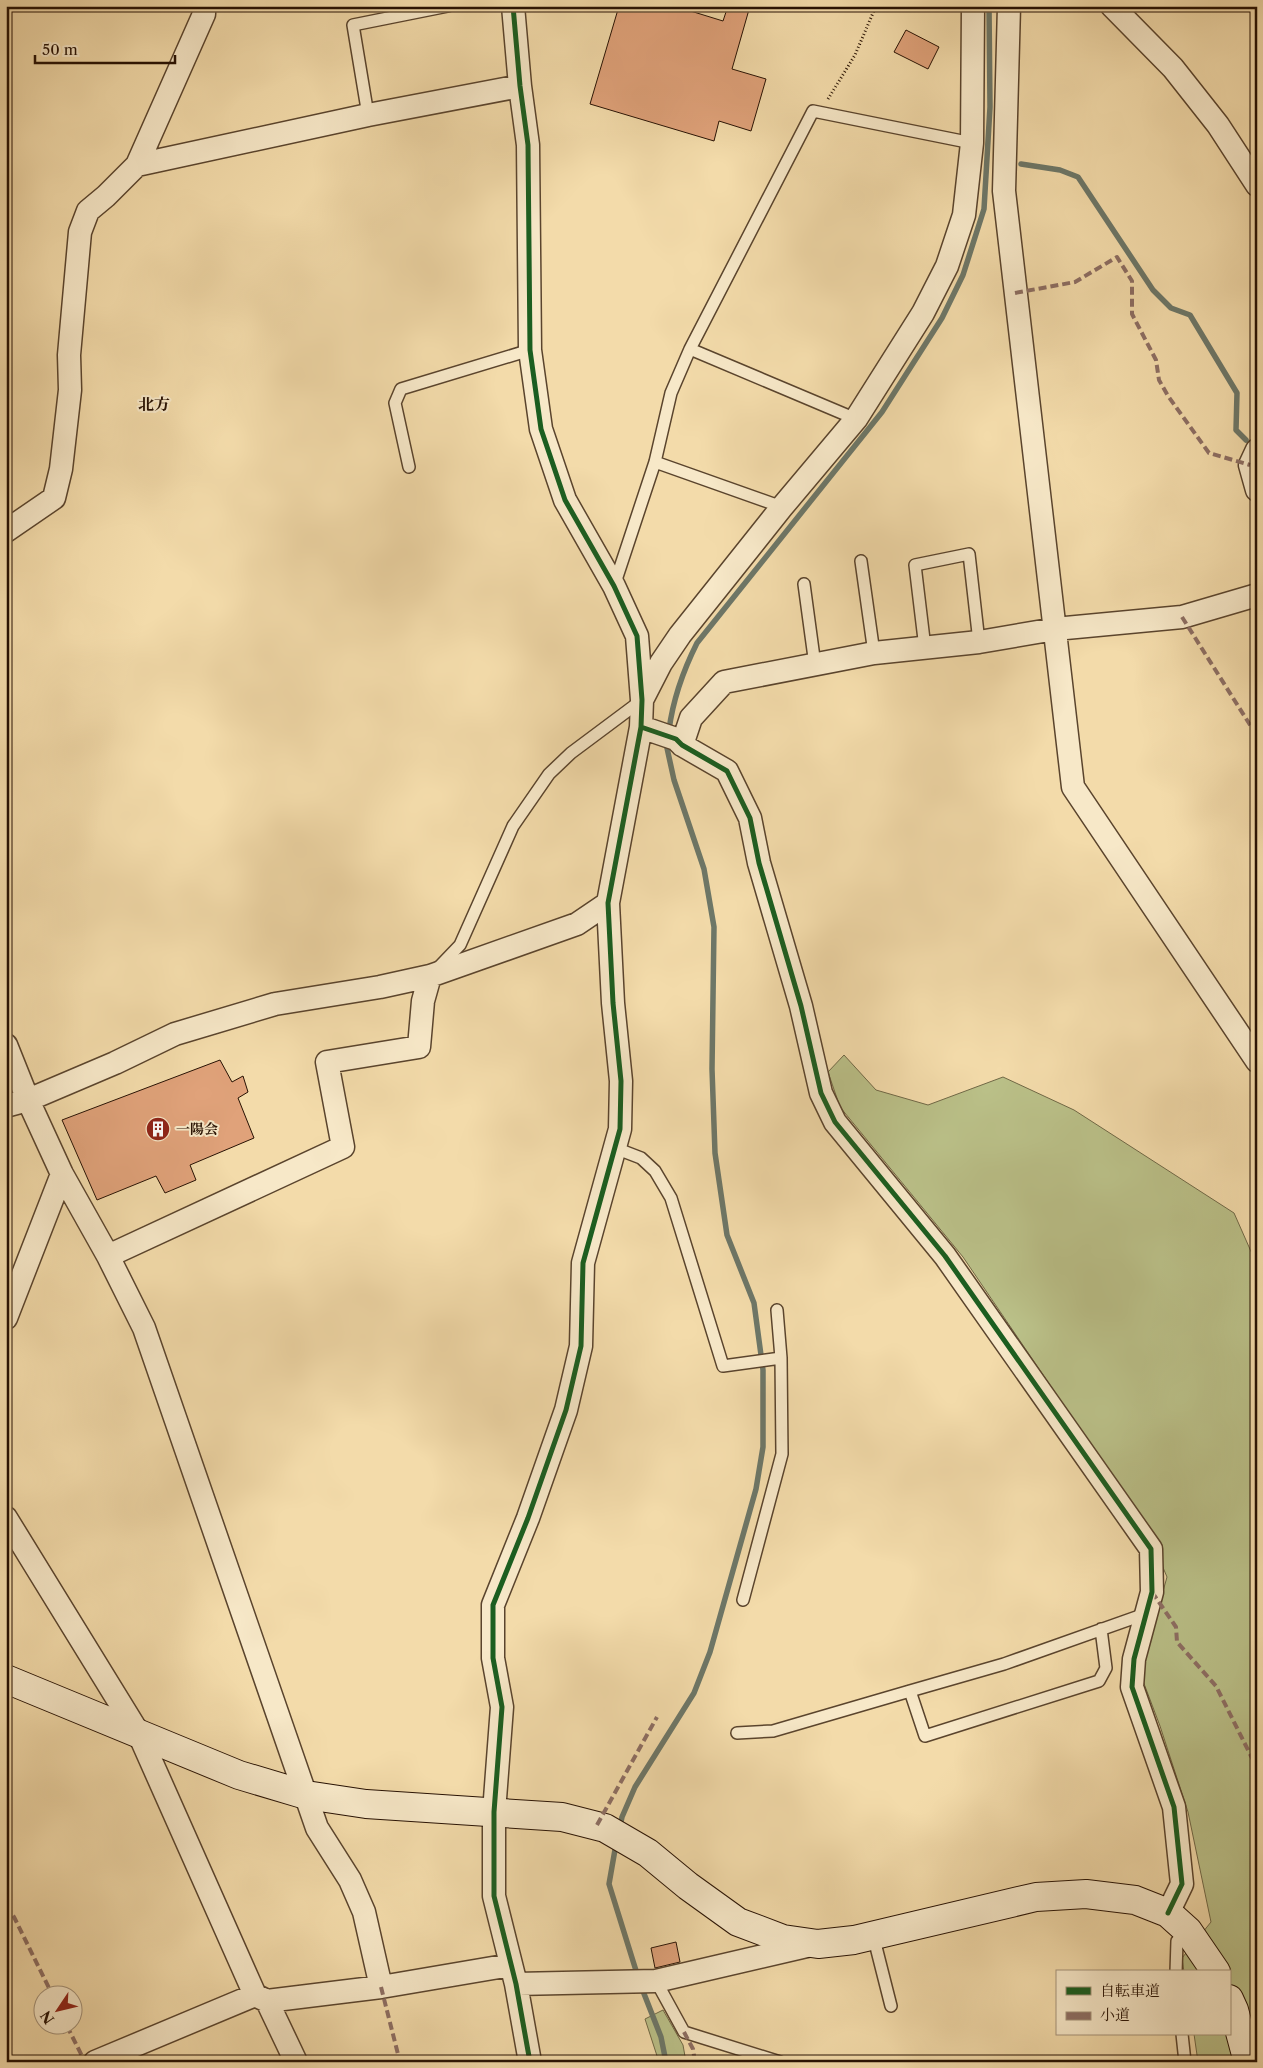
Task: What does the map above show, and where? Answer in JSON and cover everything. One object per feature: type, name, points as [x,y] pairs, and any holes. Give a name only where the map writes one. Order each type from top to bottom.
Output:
[{"type":"street","points":[[6,531],[54,498],[62,469],[70,390],[69,355],[80,232],[88,211],[137,165],[204,14],[204,6]]},
{"type":"street","points":[[513,6],[520,86],[528,145],[530,350],[540,429],[565,500],[614,586],[637,636],[642,700],[664,736],[728,771],[750,818],[759,863],[801,1006],[821,1093],[835,1122],[945,1256],[1151,1549],[1152,1592],[1134,1659],[1132,1688],[1174,1807],[1182,1884],[1168,1913]]},
{"type":"street","points":[[642,700],[661,664],[680,635],[782,507],[856,419],[923,313],[947,266],[964,214],[972,143],[973,6]]},
{"type":"street","points":[[1009,6],[1004,191],[1073,787],[1257,1061]]},
{"type":"street","points":[[1112,6],[1173,68],[1218,125],[1257,185]]},
{"type":"street","points":[[137,165],[368,115],[520,86]]},
{"type":"street","points":[[1257,450],[1250,465],[1257,490]]},
{"type":"street","points":[[530,2062],[513,1974],[494,1896],[494,1812],[502,1707],[493,1658],[493,1605],[528,1518],[566,1410],[581,1346],[583,1263],[620,1129],[621,1081],[613,1003],[608,904],[664,736],[691,718],[724,682],[874,653],[979,642],[1054,629],[1182,617],[1257,595]]},
{"type":"street","points":[[6,1106],[28,1100],[115,1063],[174,1034],[275,1004],[380,987],[430,976],[578,924],[608,904]]},
{"type":"street","points":[[108,1256],[343,1147],[327,1062],[419,1047],[423,1001],[430,976]]},
{"type":"street","points":[[6,1044],[28,1100],[62,1174],[108,1256],[144,1328],[317,1828],[350,1880],[364,1912],[380,1987]]},
{"type":"street","points":[[6,1318],[62,1174]]},
{"type":"street","points":[[6,1518],[139,1734],[261,1998],[296,2062]]},
{"type":"street","points":[[6,1679],[239,1775],[306,1795],[366,1804],[562,1817],[617,1834],[648,1853],[711,1904],[738,1922],[783,1939],[818,1944]]},
{"type":"street","points":[[94,2062],[261,1998],[513,1974],[643,1981],[818,1944],[854,1940],[1036,1897],[1086,1894],[1135,1900],[1168,1913],[1188,1931],[1215,1970]]},
{"type":"street","points":[[1230,2001],[1248,2062]]},
{"type":"lane","points":[[368,115],[353,25],[448,6]]},
{"type":"lane","points":[[614,586],[655,462],[671,392],[690,349],[813,111],[972,143]]},
{"type":"lane","points":[[690,349],[856,419]]},
{"type":"lane","points":[[409,467],[395,403],[401,389],[530,350]]},
{"type":"lane","points":[[655,462],[782,507]]},
{"type":"lane","points":[[926,648],[915,565],[969,554],[979,642]]},
{"type":"lane","points":[[861,561],[874,653]]},
{"type":"lane","points":[[804,584],[815,664]]},
{"type":"lane","points":[[430,976],[460,945],[513,826],[549,774],[571,752],[642,700]]},
{"type":"lane","points":[[615,1148],[641,1158],[655,1171],[671,1198],[723,1366],[777,1359]]},
{"type":"lane","points":[[743,1600],[782,1454],[777,1359],[777,1310]]},
{"type":"lane","points":[[737,1733],[773,1731],[1004,1664],[1145,1614]]},
{"type":"lane","points":[[910,1691],[925,1736],[1099,1681],[1106,1668],[1100,1629]]},
{"type":"lane","points":[[1176,1970],[1177,1941],[1188,1931]]},
{"type":"lane","points":[[873,1935],[891,2006]]},
{"type":"lane","points":[[643,1981],[684,2032],[780,2062]]},
{"type":"lane","points":[[1182,2036],[1185,2062]]},
{"type":"path","points":[[821,112],[855,55],[876,6]]},
{"type":"green space","points":[[844,1055],[876,1090],[928,1105],[1003,1077],[1074,1110],[1234,1213],[1257,1265],[1257,2062],[1198,2062],[1194,2036],[1230,2036],[1230,1970],[1184,1970],[1182,1958],[1211,1922],[1188,1812],[1160,1726],[1140,1673],[1167,1577],[1145,1525],[963,1257],[840,1107],[828,1072]]},
{"type":"green space","points":[[663,2010],[683,2045],[686,2062],[659,2062],[645,2019]]},
{"type":"building","points":[[619,6],[685,6],[684,9],[723,21],[728,6],[750,6],[732,69],[766,79],[751,131],[719,121],[714,141],[590,104]]},
{"type":"building","points":[[906,30],[939,47],[928,69],[894,52]]},
{"type":"building","name":"一陽会","points":[[220,1060],[232,1082],[243,1076],[248,1092],[238,1098],[254,1138],[190,1165],[196,1180],[165,1193],[156,1176],[97,1200],[62,1120]]},
{"type":"building","points":[[676,1942],[680,1962],[655,1968],[651,1948]]},
{"type":"waterway","points":[[669,730],[679,685],[697,643],[882,412],[942,318],[963,275],[984,209],[990,107],[989,6]]},
{"type":"waterway","points":[[1021,164],[1060,170],[1078,177],[1153,290],[1171,308],[1190,315],[1237,393],[1236,430],[1246,440]]},
{"type":"waterway","points":[[620,1827],[622,1817],[635,1787],[694,1693],[710,1652],[756,1489],[763,1447],[763,1370],[754,1303],[727,1235],[715,1153],[712,1069],[714,927],[704,869],[674,780],[667,748],[668,742]]},
{"type":"waterway","points":[[616,1844],[609,1884],[638,1977]]},
{"type":"waterway","points":[[641,1986],[661,2037],[666,2062]]},
{"type":"marked path","points":[[1015,293],[1075,282],[1117,257],[1132,281],[1132,314],[1156,360],[1159,380],[1168,396],[1209,453],[1250,465]]},
{"type":"marked path","points":[[1182,617],[1257,736]]},
{"type":"marked path","points":[[1152,1592],[1176,1627],[1177,1642],[1216,1686],[1257,1768]]},
{"type":"marked path","points":[[597,1825],[657,1717]]},
{"type":"marked path","points":[[6,1906],[14,1917],[48,1986]]},
{"type":"marked path","points":[[381,1987],[400,2062]]},
{"type":"marked path","points":[[684,2032],[693,2049],[695,2062]]},
{"type":"marked path","points":[[72,2036],[85,2062]]},
{"type":"cycle path","points":[[513,6],[520,86],[528,145],[530,350],[541,429],[565,500],[614,586],[637,636],[642,700],[641,727],[608,903],[613,1003],[621,1081],[620,1129],[583,1263],[581,1346],[566,1410],[528,1518],[493,1605],[493,1658],[502,1707],[494,1812],[494,1896],[516,1984],[530,2062]]},
{"type":"cycle path","points":[[641,727],[676,739],[682,745],[727,771],[750,818],[759,863],[801,1006],[821,1093],[835,1122],[945,1256],[1151,1549],[1152,1592],[1134,1659],[1132,1687],[1174,1807],[1182,1884],[1168,1913]]},
{"type":"place","name":"一陽会","points":[[158,1129]]},
{"type":"district","name":"北方","points":[[154,404]]}]
